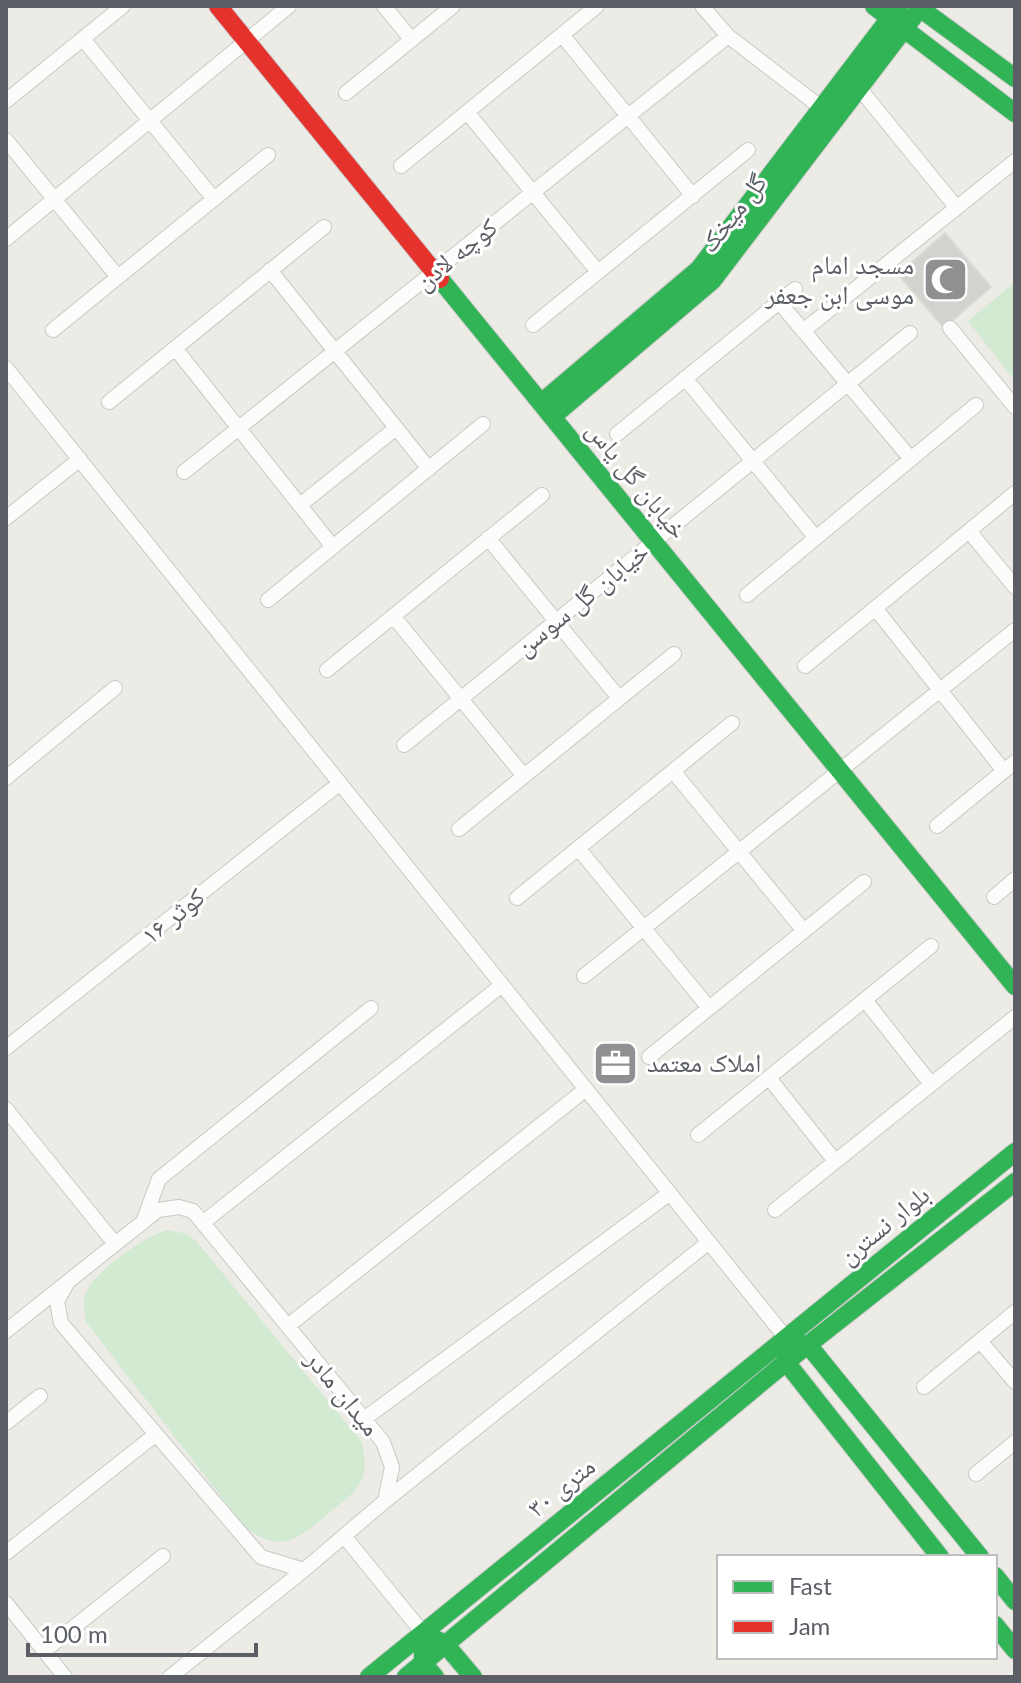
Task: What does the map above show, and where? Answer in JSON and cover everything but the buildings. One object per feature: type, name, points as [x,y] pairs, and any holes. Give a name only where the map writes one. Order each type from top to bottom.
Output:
[{"type":"street","points":[[6,101],[123,6]]},
{"type":"street","name":"خیابان گل یاس","points":[[218,6],[1015,986]]},
{"type":"street","points":[[6,239],[289,6]]},
{"type":"street","points":[[384,6],[411,39]]},
{"type":"street","points":[[346,93],[453,6]]},
{"type":"street","points":[[401,166],[597,6]]},
{"type":"street","points":[[702,6],[728,36],[830,114]]},
{"type":"street","points":[[874,6],[897,19],[1015,113]]},
{"type":"street","points":[[919,7],[1015,78]]},
{"type":"street","name":"گل میخک","points":[[546,410],[712,281],[897,19],[919,7]]},
{"type":"street","name":"گل میخک","points":[[830,114],[860,89],[897,19]]},
{"type":"street","points":[[562,35],[693,196]]},
{"type":"street","name":"کوچه لادن","points":[[184,472],[728,36]]},
{"type":"street","points":[[83,39],[214,199]]},
{"type":"street","points":[[860,89],[956,207]]},
{"type":"street","points":[[467,112],[598,272]]},
{"type":"street","points":[[6,140],[118,277]]},
{"type":"street","points":[[533,325],[748,150]]},
{"type":"street","points":[[53,330],[268,155]]},
{"type":"street","points":[[803,331],[1015,161]]},
{"type":"street","points":[[109,402],[324,227]]},
{"type":"street","points":[[270,270],[429,469]]},
{"type":"street","points":[[617,434],[795,289]]},
{"type":"street","points":[[779,302],[911,459]]},
{"type":"street","points":[[950,328],[1015,407]]},
{"type":"street","name":"خیابان گل سوسن","points":[[404,745],[910,333]]},
{"type":"street","points":[[175,348],[333,547]]},
{"type":"street","points":[[6,368],[786,1338],[809,1346],[978,1555]]},
{"type":"street","points":[[685,378],[816,538]]},
{"type":"street","points":[[747,595],[976,405]]},
{"type":"street","points":[[268,600],[483,424]]},
{"type":"street","points":[[300,505],[396,428]]},
{"type":"street","points":[[6,518],[80,459]]},
{"type":"street","points":[[805,666],[1015,493]]},
{"type":"street","points":[[327,670],[542,495]]},
{"type":"street","points":[[969,531],[1015,587]]},
{"type":"street","points":[[488,538],[619,698]]},
{"type":"street","points":[[875,608],[940,690],[1009,767],[937,826]]},
{"type":"street","points":[[393,616],[524,776]]},
{"type":"street","points":[[584,976],[1015,630]]},
{"type":"street","points":[[459,829],[674,654]]},
{"type":"street","points":[[6,778],[115,688]]},
{"type":"street","points":[[517,898],[732,723]]},
{"type":"street","points":[[673,771],[804,931]]},
{"type":"street","name":"کوثر ۱۶","points":[[6,1048],[340,783]]},
{"type":"street","points":[[578,848],[709,1008]]},
{"type":"street","points":[[994,897],[1015,879]]},
{"type":"street","points":[[649,1057],[864,882]]},
{"type":"street","points":[[698,1135],[931,946]]},
{"type":"street","points":[[6,1331],[158,1210],[179,1207],[193,1211],[205,1221],[502,985]]},
{"type":"street","points":[[865,1000],[931,1084]]},
{"type":"street","points":[[143,1222],[159,1179],[371,1008]]},
{"type":"street","points":[[775,1210],[1015,1017]]},
{"type":"street","points":[[769,1078],[835,1161]]},
{"type":"street","points":[[289,1325],[586,1089]]},
{"type":"street","points":[[6,1109],[115,1244]]},
{"type":"street","name":"بلوار نسترن","points":[[786,1338],[1015,1152]]},
{"type":"street","name":"بلوار نسترن","points":[[809,1346],[1015,1182]]},
{"type":"street","points":[[364,1419],[670,1193]]},
{"type":"street","name":"میدان مادر","points":[[205,1221],[364,1419],[390,1458],[392,1476],[385,1501]]},
{"type":"street","points":[[170,1677],[709,1242]]},
{"type":"street","points":[[67,1283],[57,1301],[61,1323],[252,1550],[271,1562],[304,1570]]},
{"type":"street","points":[[924,1387],[1015,1312]]},
{"type":"street","points":[[786,1338],[786,1362],[938,1555]]},
{"type":"street","name":"۳۰ متری","points":[[369,1677],[786,1338]]},
{"type":"street","points":[[980,1341],[1015,1382]]},
{"type":"street","name":"۳۰ متری","points":[[406,1677],[429,1670],[445,1644],[809,1346]]},
{"type":"street","points":[[6,1423],[40,1396]]},
{"type":"street","points":[[6,1553],[155,1435]]},
{"type":"street","points":[[976,1474],[1015,1442]]},
{"type":"street","points":[[344,1536],[423,1633],[445,1644],[473,1677]]},
{"type":"street","points":[[44,1651],[163,1556]]},
{"type":"street","points":[[997,1578],[1015,1601]]},
{"type":"street","points":[[6,1603],[65,1677]]},
{"type":"street","points":[[997,1628],[1015,1650]]},
{"type":"street","points":[[423,1633],[429,1670]]},
{"type":"green space","points":[[1015,282],[1015,381],[968,321]]},
{"type":"green space","points":[[168,1230],[187,1234],[196,1241],[361,1441],[365,1466],[355,1491],[298,1536],[278,1542],[268,1540],[243,1525],[86,1322],[84,1299],[100,1274],[123,1254]]},
{"type":"traffic: fast","points":[[874,6],[1015,113]]},
{"type":"traffic: fast","points":[[541,403],[699,269],[899,6]]},
{"type":"traffic: fast","points":[[917,6],[1015,78]]},
{"type":"traffic: fast","points":[[552,417],[712,281],[920,8]]},
{"type":"traffic: fast","points":[[440,279],[1015,986]]},
{"type":"traffic: fast","points":[[369,1677],[1015,1152]]},
{"type":"traffic: fast","points":[[406,1677],[786,1362],[1015,1182]]},
{"type":"traffic: fast","points":[[797,1342],[809,1346],[978,1555]]},
{"type":"traffic: fast","points":[[786,1350],[786,1362],[938,1555]]},
{"type":"traffic: fast","points":[[997,1578],[1015,1601]]},
{"type":"traffic: fast","points":[[997,1628],[1015,1650]]},
{"type":"traffic: fast","points":[[435,1677],[423,1663],[423,1633],[445,1644],[473,1677]]},
{"type":"traffic: jam","points":[[218,6],[440,279]]},
{"type":"place","name":"مسجد امام موسی ابن جعفر","points":[[945,280]]},
{"type":"place","name":"املاک معتمد","points":[[616,1063]]}]
